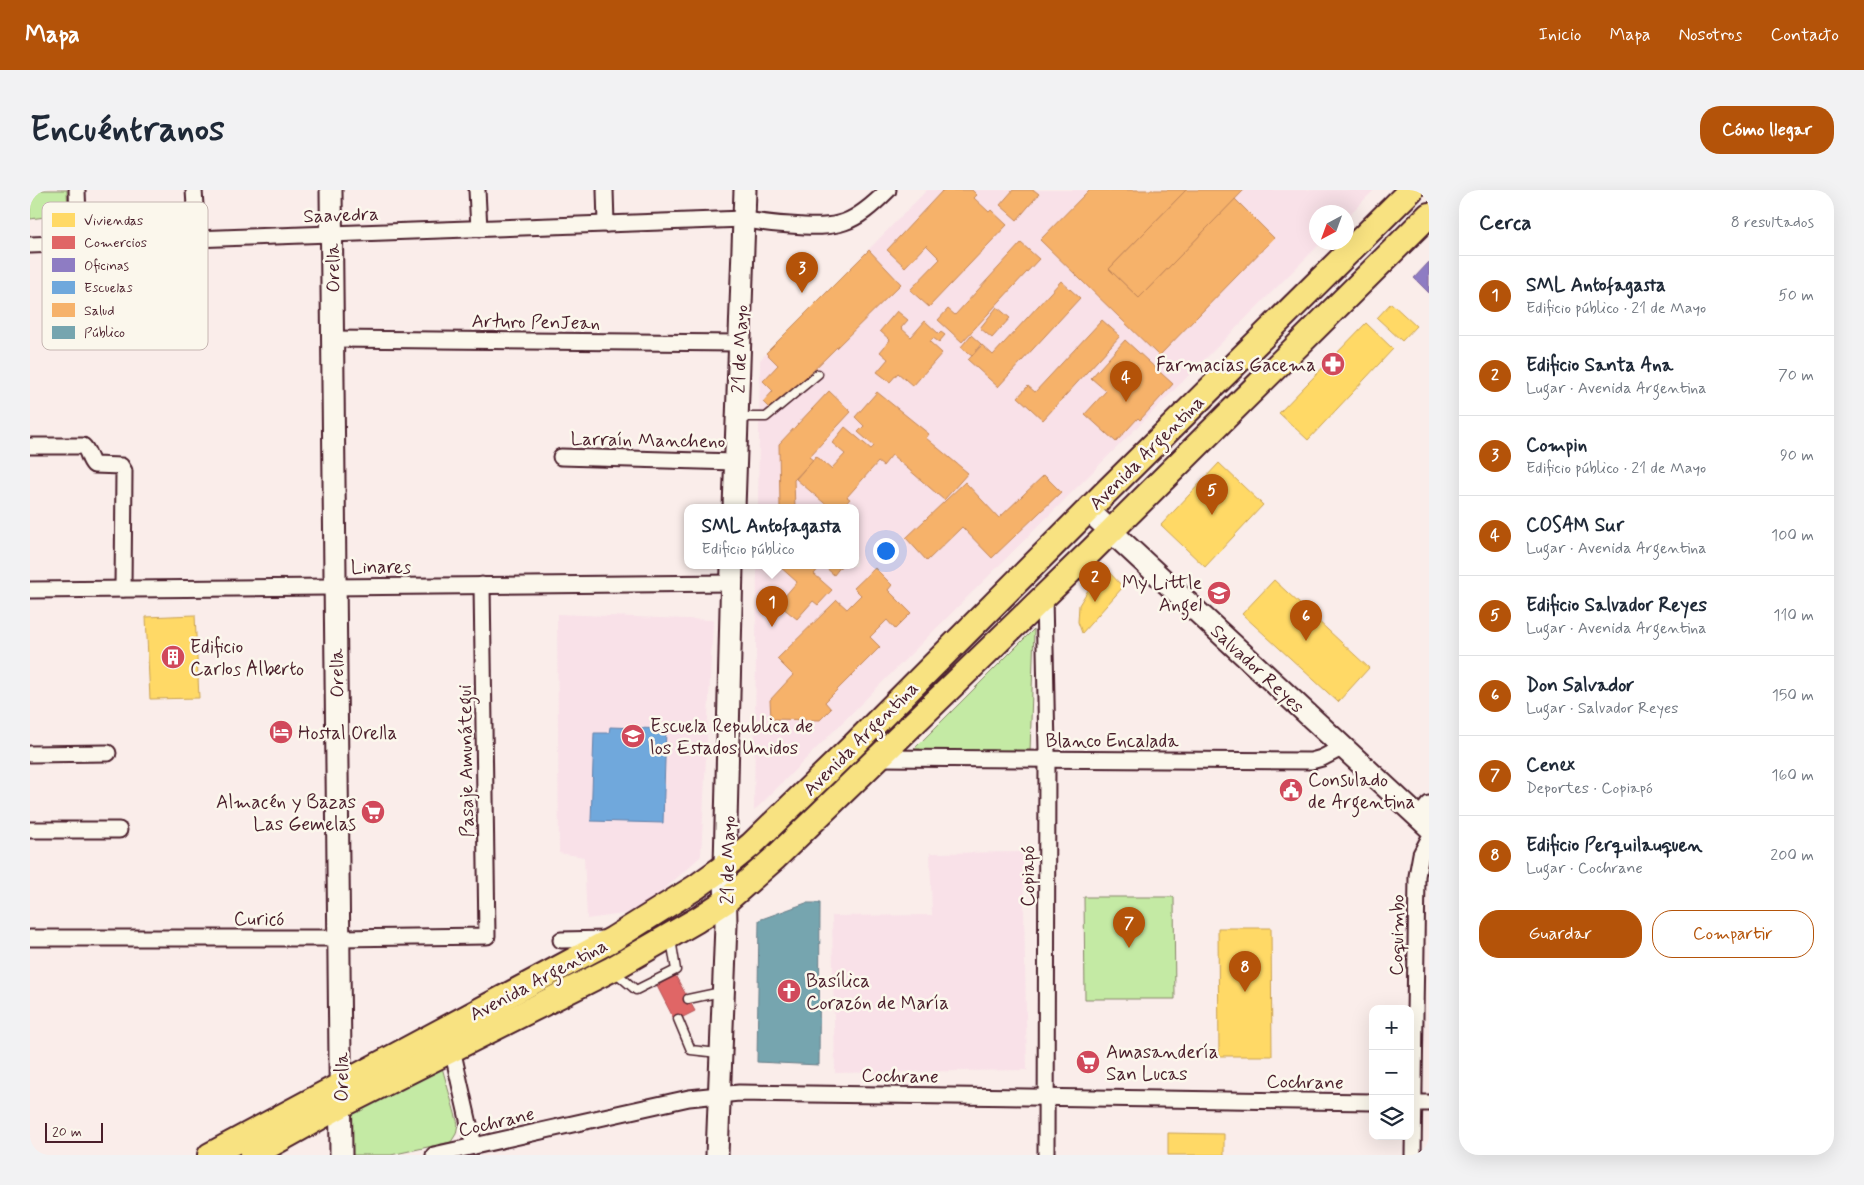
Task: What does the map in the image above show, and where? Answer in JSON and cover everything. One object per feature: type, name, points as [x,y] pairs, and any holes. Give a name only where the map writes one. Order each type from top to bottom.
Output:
[{"type":"main road","name":"Avenida Argentina","points":[[252,1155],[341,1096],[613,939],[696,887],[751,845],[1412,190]]},
{"type":"main road","name":"Avenida Argentina","points":[[210,1155],[320,1094],[341,1096],[452,1049],[612,969],[726,901],[775,858],[1111,531],[1429,215]]},
{"type":"street","name":"Orella","points":[[331,190],[341,1155]]},
{"type":"street","points":[[477,190],[478,229]]},
{"type":"street","points":[[605,190],[606,224]]},
{"type":"street","name":"21 de Mayo","points":[[734,504],[745,190]]},
{"type":"street","name":"Saavedra","points":[[208,239],[744,219],[760,223],[827,227],[854,218],[865,211],[888,190]]},
{"type":"street","name":"Arturo PenJean","points":[[333,339],[739,343]]},
{"type":"street","points":[[30,446],[83,446],[87,449],[91,462],[94,465],[121,466],[124,471],[123,588]]},
{"type":"street","name":"Larraín Mancheno","points":[[561,457],[734,462]]},
{"type":"street","name":"Salvador Reyes","points":[[1088,510],[1343,747],[1425,816]]},
{"type":"street","name":"21 de Mayo","points":[[717,1155],[726,901],[725,866],[732,574]]},
{"type":"street","name":"Linares","points":[[30,590],[482,585],[732,574]]},
{"type":"street","name":"Pasaje Amunátegui","points":[[482,585],[487,936]]},
{"type":"street","name":"Copiapó","points":[[1044,596],[1047,759],[1046,1155]]},
{"type":"street","name":"Blanco Encalada","points":[[878,758],[1311,761],[1322,758],[1343,747]]},
{"type":"street","points":[[30,754],[108,753]]},
{"type":"street","points":[[30,830],[118,830]]},
{"type":"street","name":"Coquimbo","points":[[1412,1095],[1417,876],[1422,854],[1429,839]]},
{"type":"street","name":"Curicó","points":[[30,938],[487,936]]},
{"type":"street","points":[[562,940],[613,939]]},
{"type":"street","points":[[452,1049],[474,1146]]},
{"type":"street","name":"Cochrane","points":[[434,1155],[690,1098],[740,1093],[1369,1102]]},
{"type":"street","points":[[1414,1103],[1429,1103]]},
{"type":"street","name":"Coquimbo","points":[[1412,1140],[1412,1155]]},
{"type":"lane","points":[[737,417],[766,417],[818,374]]},
{"type":"lane","points":[[612,969],[636,990],[662,980],[676,970],[670,936]]},
{"type":"lane","points":[[688,999],[723,992]]},
{"type":"lane","points":[[678,1019],[691,1050],[720,1054]]},
{"type":"shaded area","points":[[927,190],[1374,190],[1354,210],[1354,205],[1309,205],[1309,250],[1314,250],[754,811],[757,569],[859,569],[859,504],[758,504],[760,360]]},
{"type":"shaded area","name":"Escuela Republica de los Estados Unidos","points":[[557,614],[713,620],[701,856],[649,903],[623,914],[587,919],[584,857],[559,853]]},
{"type":"shaded area","points":[[1023,852],[1027,1070],[835,1073],[832,916],[932,915],[930,853]]},
{"type":"green space","points":[[30,190],[67,190],[68,202],[42,202],[42,217],[30,219]]},
{"type":"green space","points":[[1034,629],[1030,752],[916,754],[920,749],[914,749]]},
{"type":"green space","points":[[1084,897],[1174,897],[1175,999],[1085,999]]},
{"type":"green space","points":[[441,1064],[458,1124],[456,1134],[451,1142],[391,1155],[350,1155],[349,1113]]},
{"type":"building: Viviendas","points":[[1391,303],[1416,326],[1402,341],[1377,318]]},
{"type":"building: Viviendas","points":[[1366,323],[1393,349],[1308,440],[1279,413]]},
{"type":"building: Viviendas","points":[[1219,463],[1263,505],[1205,567],[1161,525]]},
{"type":"building: Viviendas","points":[[1108,571],[1123,587],[1082,633],[1078,622],[1079,605],[1090,587]]},
{"type":"building: Viviendas","points":[[1274,580],[1369,668],[1338,702],[1242,614]]},
{"type":"building: Viviendas","name":"Edificio Carlos Alberto","points":[[195,615],[199,698],[150,699],[146,617]]},
{"type":"building: Viviendas","points":[[1218,928],[1271,928],[1272,1056],[1219,1056]]},
{"type":"building: Viviendas","points":[[1168,1133],[1224,1134],[1224,1155],[1168,1155]]},
{"type":"building: Comercios","points":[[675,975],[695,1011],[675,1021],[657,986]]},
{"type":"building: Oficinas","points":[[1429,262],[1429,293],[1414,278]]},
{"type":"building: Escuelas","points":[[610,727],[666,729],[663,823],[591,821],[594,733],[609,733]]},
{"type":"building: Salud","points":[[943,190],[972,190],[977,195],[974,198],[1007,225],[929,307],[910,290],[940,259],[926,245],[905,267],[887,250]]},
{"type":"building: Salud","points":[[1013,190],[1034,190],[1039,194],[1017,220],[1000,205]]},
{"type":"building: Salud","points":[[1089,190],[1186,190],[1109,269],[1139,298],[1235,199],[1274,238],[1159,356],[1040,240]]},
{"type":"building: Salud","points":[[1186,190],[1244,190],[1139,298],[1109,269]]},
{"type":"building: Salud","points":[[1021,243],[1039,259],[962,342],[938,320],[948,309],[955,315]]},
{"type":"building: Salud","points":[[869,250],[901,284],[772,411],[763,402],[773,391],[763,381],[778,365],[766,353]]},
{"type":"building: Salud","points":[[1061,281],[1080,298],[998,387],[968,360],[982,345],[993,355]]},
{"type":"building: Salud","points":[[997,307],[1010,318],[992,338],[980,328]]},
{"type":"building: Salud","points":[[897,311],[908,320],[901,328],[911,337],[925,321],[939,334],[941,332],[945,335],[939,342],[933,338],[930,342],[942,353],[913,386],[898,373],[890,382],[877,372],[888,359],[880,352],[890,340],[880,331]]},
{"type":"building: Salud","points":[[1102,320],[1120,336],[1043,420],[1018,397],[1028,386],[1035,392]]},
{"type":"building: Salud","points":[[971,335],[981,344],[972,356],[961,347]]},
{"type":"building: Salud","points":[[1125,340],[1173,384],[1140,420],[1138,418],[1116,442],[1085,414],[1106,391],[1091,378]]},
{"type":"building: Salud","points":[[829,391],[851,412],[809,457],[813,460],[794,480],[795,504],[780,504],[779,444]]},
{"type":"building: Salud","points":[[877,392],[929,434],[926,438],[968,473],[944,500],[892,455],[883,466],[878,462],[847,497],[850,499],[846,504],[825,504],[796,479],[816,456],[831,469],[845,454],[832,443],[845,427],[871,449],[874,446],[858,432],[864,426],[855,417]]},
{"type":"building: Salud","points":[[1044,475],[1061,492],[992,558],[962,527],[927,561],[906,538],[965,482],[999,518]]},
{"type":"building: Salud","points":[[875,568],[892,585],[888,590],[911,613],[895,629],[887,620],[870,637],[880,647],[825,702],[831,709],[820,720],[771,719],[770,700],[793,675],[777,659],[837,600],[847,609],[861,595],[854,588]]},
{"type":"building: Salud","points":[[782,569],[818,569],[814,574],[832,590],[818,605],[813,601],[797,619],[778,604],[797,582]]},
{"type":"building: Salud","points":[[827,569],[839,569],[834,575]]},
{"type":"building: Público","name":"Basílica Corazón de María","points":[[806,903],[820,903],[819,1065],[757,1062],[759,920]]},
{"type":"place","name":"Compin","points":[[802,293]]},
{"type":"place","name":"Farmacias Gacema","points":[[1333,364]]},
{"type":"place","name":"COSAM Sur","points":[[1126,402]]},
{"type":"place","name":"Edificio Salvador Reyes","points":[[1212,515]]},
{"type":"place","name":"My Little Angel","points":[[1219,593]]},
{"type":"place","name":"Edificio Santa Ana","points":[[1095,602]]},
{"type":"place","name":"SML Antofagasta","points":[[772,627]]},
{"type":"place","name":"Don Salvador","points":[[1306,641]]},
{"type":"place","name":"Edificio Carlos Alberto","points":[[173,657]]},
{"type":"place","name":"Hostal Orella","points":[[281,732]]},
{"type":"place","name":"Escuela Republica de los Estados Unidos","points":[[633,736]]},
{"type":"place","name":"Consulado de Argentina","points":[[1291,790]]},
{"type":"place","name":"Almacén y Bazas Las Gemelas","points":[[373,812]]},
{"type":"place","name":"Cenex","points":[[1129,948]]},
{"type":"place","name":"Basílica Corazón de María","points":[[789,991]]},
{"type":"place","name":"Edificio Perquilauquen","points":[[1245,992]]},
{"type":"place","name":"Amasandería San Lucas","points":[[1088,1062]]}]
